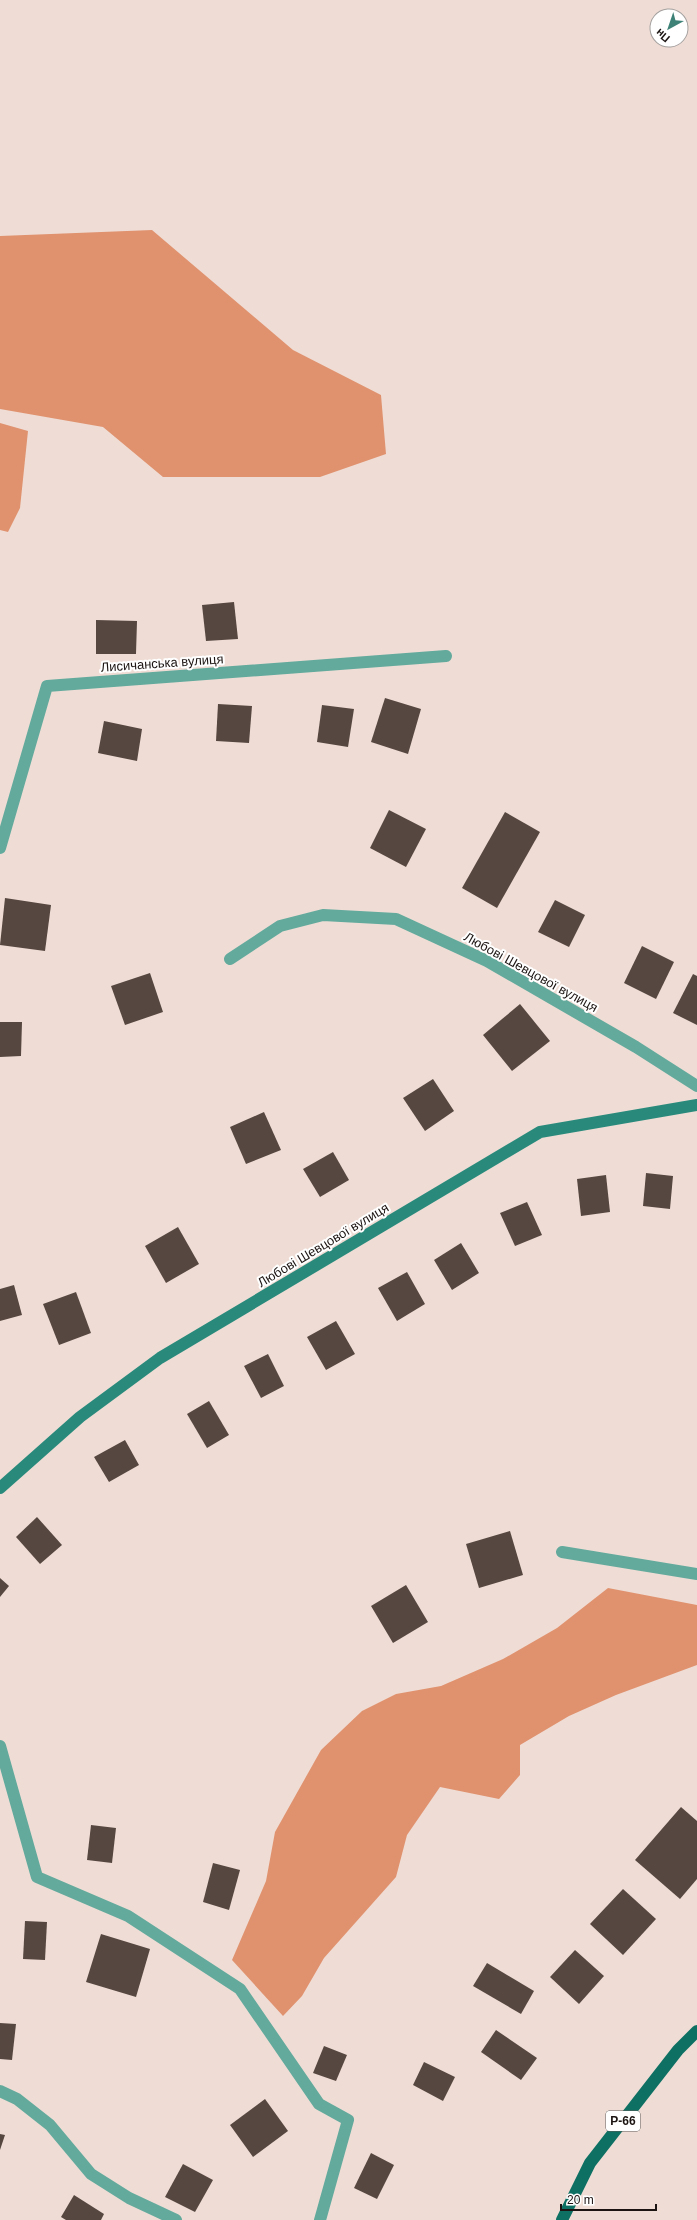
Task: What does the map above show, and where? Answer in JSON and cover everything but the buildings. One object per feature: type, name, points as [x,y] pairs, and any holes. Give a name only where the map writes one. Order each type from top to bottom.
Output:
[{"type":"main road","name":"Р-66","points":[[562,2220],[590,2163],[678,2050],[697,2031]]},
{"type":"street","name":"Лисичанська вулиця","points":[[0,848],[47,686],[446,656]]},
{"type":"street","name":"Любові Шевцової вулиця","points":[[230,959],[280,926],[322,915],[396,919],[487,960],[636,1047],[697,1086]]},
{"type":"street","name":"Любові Шевцової вулиця","points":[[0,1488],[80,1417],[160,1358],[540,1132],[697,1105]]},
{"type":"street","points":[[562,1552],[697,1574]]},
{"type":"street","points":[[0,1746],[37,1877],[128,1916],[240,1989],[319,2104],[348,2120],[320,2220]]},
{"type":"street","points":[[0,2091],[17,2099],[50,2125],[91,2174],[129,2198],[176,2220]]},
{"type":"shaded area","points":[[152,230],[293,350],[381,395],[386,454],[320,477],[163,477],[103,427],[0,409],[0,236]]},
{"type":"shaded area","points":[[0,423],[28,431],[20,508],[8,532],[0,530]]},
{"type":"shaded area","points":[[608,1588],[697,1605],[697,1665],[616,1695],[569,1716],[520,1745],[520,1775],[499,1799],[440,1787],[407,1835],[396,1877],[324,1958],[302,1996],[283,2016],[232,1960],[266,1881],[275,1832],[321,1750],[362,1711],[396,1694],[441,1686],[503,1659],[557,1628]]}]
